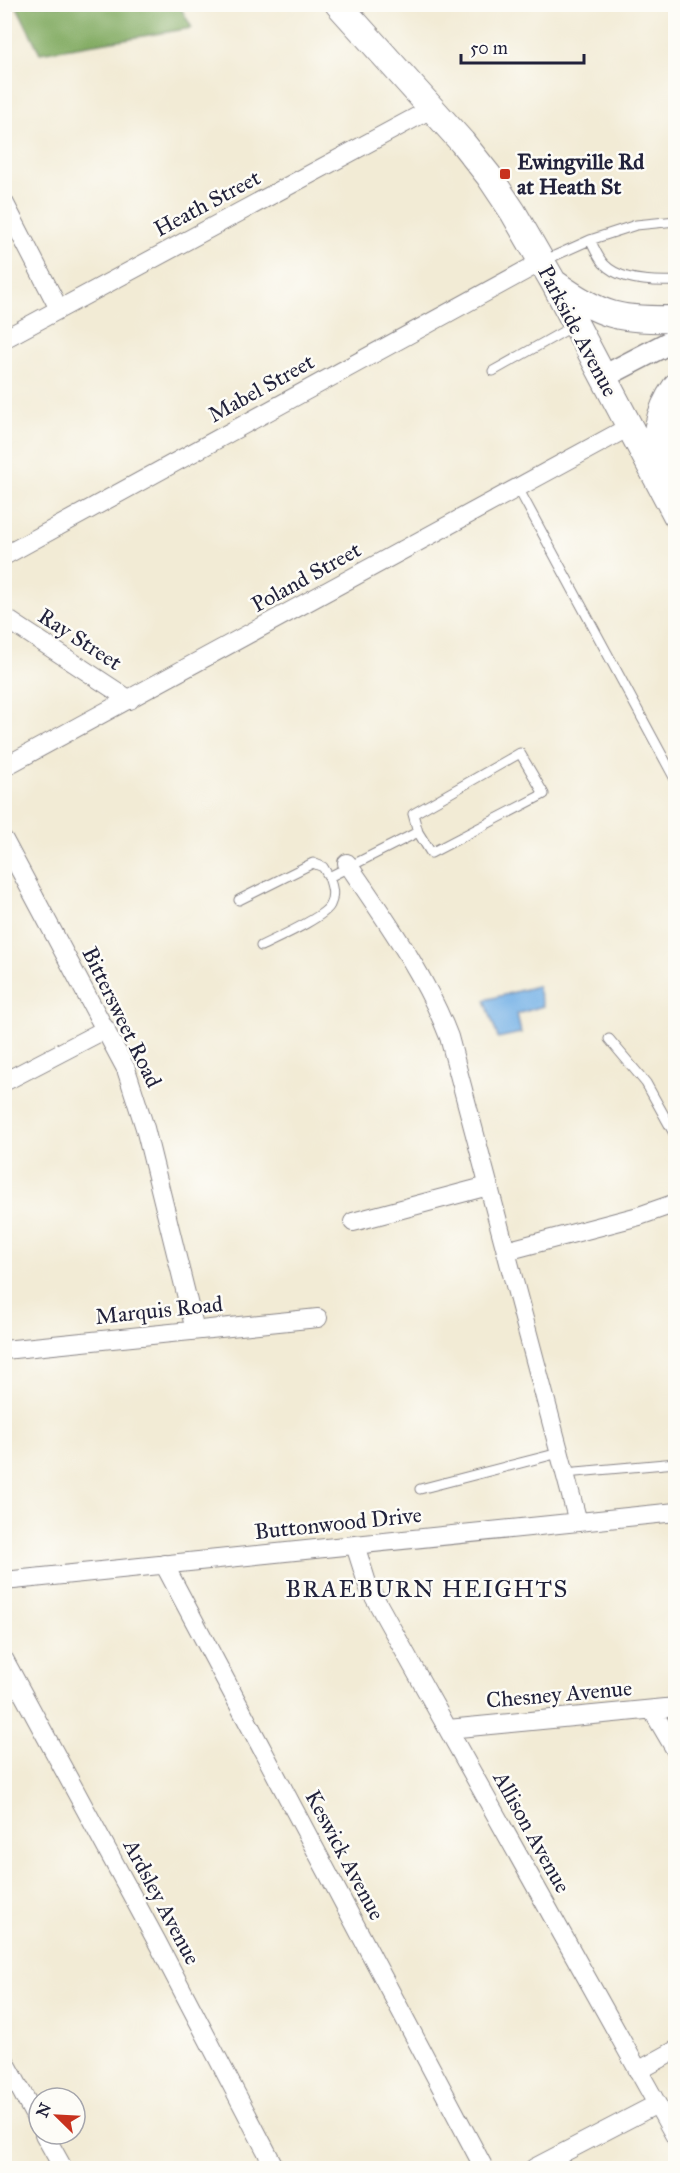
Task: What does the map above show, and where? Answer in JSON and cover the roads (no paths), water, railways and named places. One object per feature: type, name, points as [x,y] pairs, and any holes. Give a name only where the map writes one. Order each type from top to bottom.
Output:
[{"type":"main road","name":"Parkside Avenue","points":[[338,4],[470,152],[513,212],[663,485],[675,515]]},
{"type":"main road","points":[[547,272],[582,303],[600,311],[627,319],[675,319]]},
{"type":"main road","points":[[663,485],[655,446],[658,420],[675,386]]},
{"type":"street","name":"Heath Street","points":[[4,339],[431,109]]},
{"type":"street","points":[[4,202],[59,309]]},
{"type":"street","name":"Mabel Street","points":[[4,556],[547,272]]},
{"type":"street","points":[[603,377],[675,339]]},
{"type":"street","name":"Poland Street","points":[[4,767],[630,428]]},
{"type":"street","name":"Ray Street","points":[[4,618],[130,700]]},
{"type":"street","name":"Bittersweet Road","points":[[4,840],[126,1069],[139,1106],[195,1330]]},
{"type":"street","points":[[349,865],[421,975],[437,1005],[449,1038],[578,1522]]},
{"type":"street","points":[[4,1082],[106,1029]]},
{"type":"street","points":[[353,1222],[489,1186]]},
{"type":"street","points":[[506,1251],[639,1216],[675,1203]]},
{"type":"street","name":"Marquis Road","points":[[4,1350],[318,1318]]},
{"type":"street","name":"Buttonwood Drive","points":[[4,1581],[675,1512]]},
{"type":"street","name":"Allison Avenue","points":[[355,1545],[368,1586],[675,2138]]},
{"type":"street","name":"Keswick Avenue","points":[[164,1564],[484,2169]]},
{"type":"street","name":"Ardsley Avenue","points":[[4,1659],[161,1950],[275,2169]]},
{"type":"street","name":"Chesney Avenue","points":[[448,1729],[675,1707]]},
{"type":"street","points":[[652,1710],[675,1751]]},
{"type":"street","points":[[638,2071],[675,2050]]},
{"type":"street","points":[[4,2059],[27,2102]]},
{"type":"street","points":[[534,2169],[657,2104]]},
{"type":"street","points":[[51,2146],[63,2169]]},
{"type":"lane","points":[[547,272],[590,240],[636,225],[675,221]]},
{"type":"lane","points":[[590,240],[604,265],[626,276],[651,282],[675,281]]},
{"type":"lane","points":[[493,371],[575,325]]},
{"type":"lane","points":[[518,488],[675,781]]},
{"type":"lane","points":[[520,753],[544,794],[431,853],[418,832],[413,814],[520,753]]},
{"type":"lane","points":[[329,877],[418,832]]},
{"type":"lane","points":[[239,900],[314,862],[323,867],[329,877],[333,892],[330,906],[321,915],[261,946]]},
{"type":"lane","points":[[609,1039],[646,1083],[675,1137]]},
{"type":"lane","points":[[420,1489],[559,1453]]},
{"type":"lane","points":[[565,1473],[675,1463]]},
{"type":"water","points":[[537,986],[543,1006],[517,1014],[521,1033],[498,1038],[485,1000]]},
{"type":"place","name":"Ewingville Rd at Heath St","points":[[505,174]]},
{"type":"district","name":"BRAEBURN HEIGHTS","points":[[427,1589]]}]
